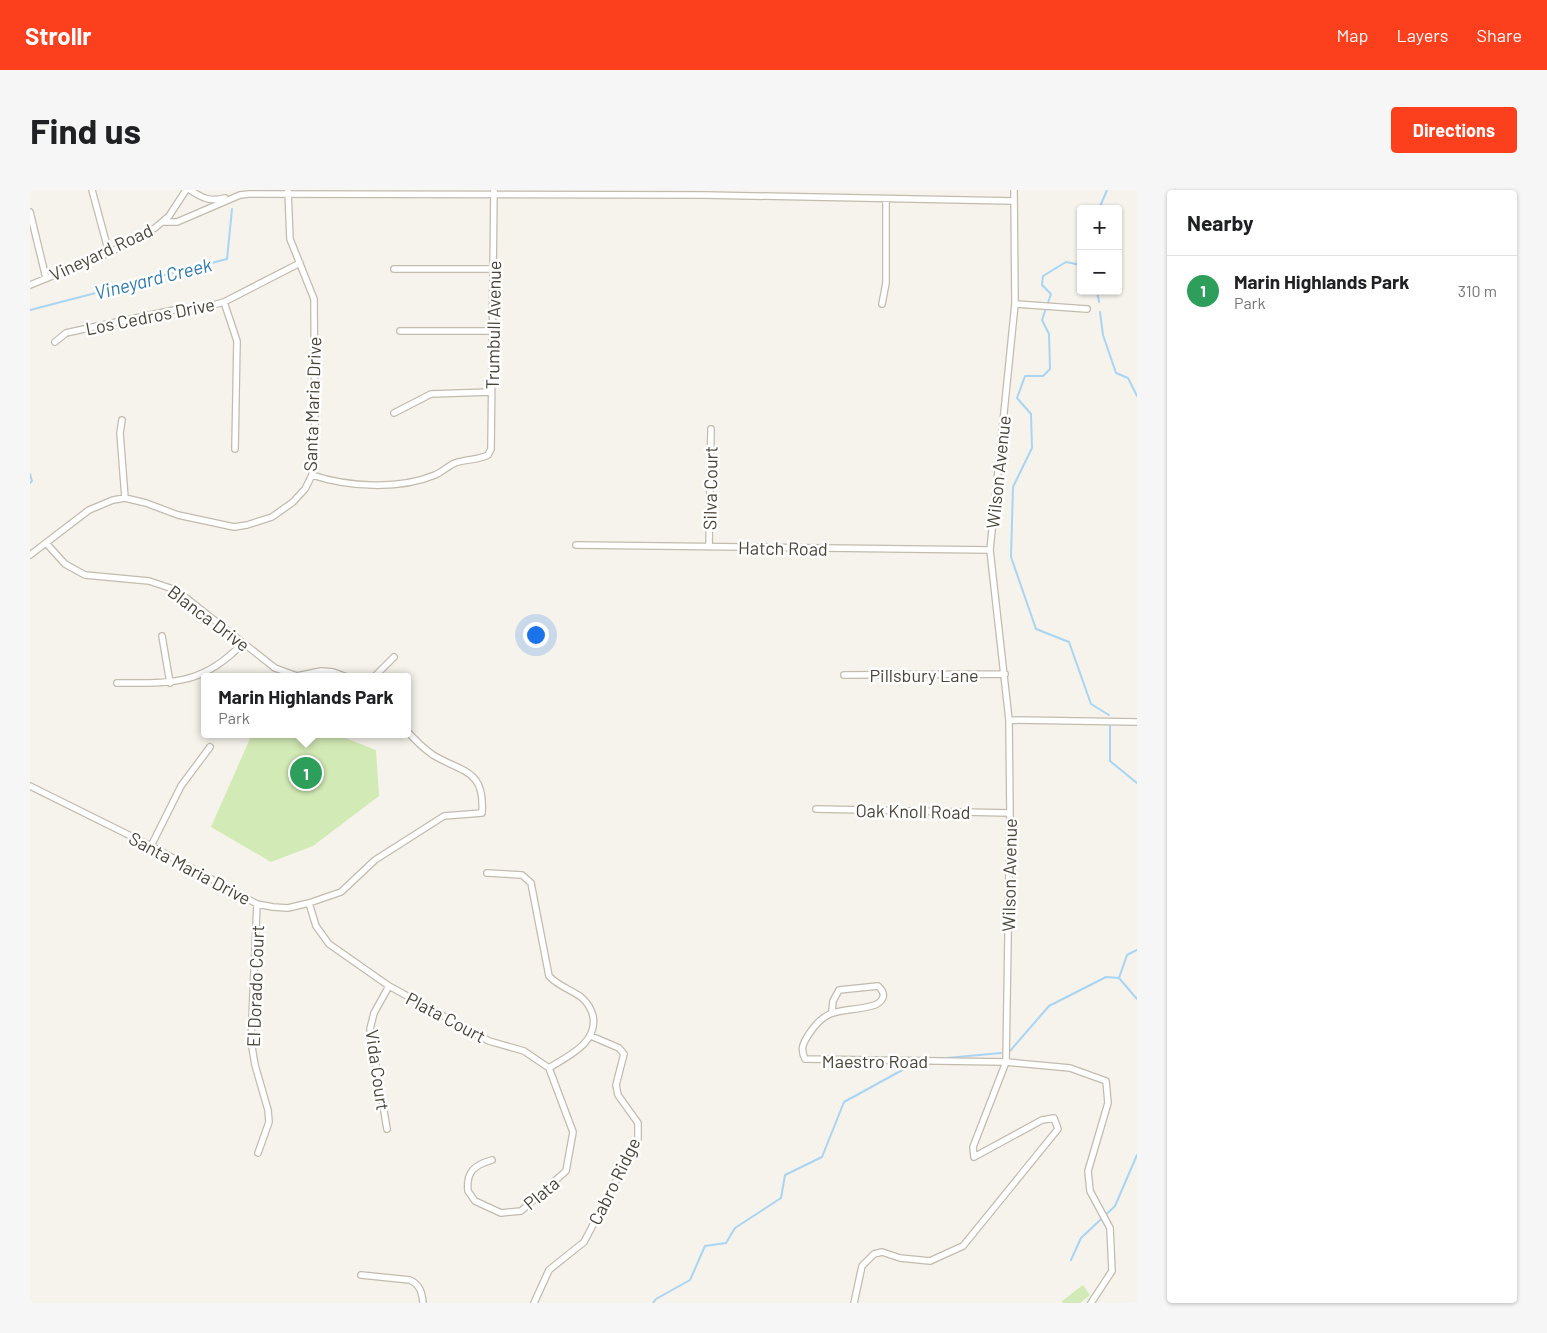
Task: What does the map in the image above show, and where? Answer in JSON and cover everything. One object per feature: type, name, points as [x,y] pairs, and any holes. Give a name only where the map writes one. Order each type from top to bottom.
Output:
[{"type":"street","points":[[92,190],[109,253]]},
{"type":"street","name":"Vineyard Road","points":[[30,284],[109,253],[164,222],[186,190]]},
{"type":"street","points":[[190,190],[202,198],[211,200],[240,195],[288,192],[705,193],[1014,201]]},
{"type":"street","name":"Wilson Avenue","points":[[854,1303],[862,1266],[874,1254],[882,1252],[900,1258],[930,1261],[963,1246],[1058,1129],[1054,1118],[1042,1120],[974,1157],[973,1147],[1006,1062],[1010,813],[1009,720],[990,550],[1015,304],[1014,190]]},
{"type":"street","name":"Santa Maria Drive","points":[[30,555],[96,506],[125,498],[146,502],[178,515],[234,527],[247,525],[282,512],[304,489],[312,474],[315,437],[314,299],[290,239],[288,192]]},
{"type":"street","name":"Trumbull Avenue","points":[[312,474],[333,482],[377,484],[411,482],[436,475],[454,464],[470,458],[488,455],[491,449],[494,193]]},
{"type":"street","points":[[164,222],[177,222],[240,195]]},
{"type":"street","points":[[882,304],[886,283],[886,199]]},
{"type":"street","points":[[30,212],[46,278]]},
{"type":"street","name":"Los Cedros Drive","points":[[55,342],[66,333],[174,310],[202,308],[224,302],[300,263]]},
{"type":"street","points":[[394,269],[494,269]]},
{"type":"street","points":[[224,302],[237,341],[235,448]]},
{"type":"street","points":[[1015,304],[1087,309]]},
{"type":"street","points":[[400,331],[493,331]]},
{"type":"street","points":[[394,414],[431,394],[491,392]]},
{"type":"street","points":[[122,420],[120,433],[125,498]]},
{"type":"street","name":"Silva Court","points":[[709,547],[711,429]]},
{"type":"street","name":"Blanca Drive","points":[[46,543],[65,564],[85,575],[149,581],[168,586],[276,668],[286,673]]},
{"type":"street","name":"Hatch Road","points":[[576,544],[990,550]]},
{"type":"street","points":[[162,636],[170,683]]},
{"type":"street","points":[[206,673],[215,669],[243,643]]},
{"type":"street","points":[[378,673],[394,657]]},
{"type":"street","name":"Blanca Drive","points":[[311,673],[321,671],[336,673]]},
{"type":"street","name":"Pillsbury Lane","points":[[844,674],[1005,674]]},
{"type":"street","points":[[116,683],[170,683],[201,675]]},
{"type":"street","points":[[1009,720],[1137,722]]},
{"type":"street","name":"Santa Maria Drive","points":[[30,786],[151,846],[257,904],[288,908],[309,904],[341,892],[374,860],[444,816],[465,812],[482,813],[484,796],[480,785],[472,775],[432,754],[411,735]]},
{"type":"street","points":[[151,846],[181,786],[210,747]]},
{"type":"street","name":"Oak Knoll Road","points":[[816,809],[1010,813]]},
{"type":"street","points":[[487,874],[522,875],[531,883],[549,976],[588,1003],[594,1023],[591,1036],[583,1046],[549,1068]]},
{"type":"street","name":"El Dorado Court","points":[[257,904],[251,1042],[268,1110],[269,1122],[258,1153]]},
{"type":"street","name":"Plata Court","points":[[309,904],[321,936],[329,944],[389,986],[489,1041],[524,1051],[549,1068]]},
{"type":"street","name":"Vida Court","points":[[387,1129],[370,1029],[374,1013],[389,986]]},
{"type":"street","name":"Maestro Road","points":[[832,1011],[833,1001],[839,990],[878,986],[882,990],[884,997],[882,1002],[876,1005],[832,1011],[821,1018],[804,1042],[802,1048],[805,1059],[1006,1062]]},
{"type":"street","name":"Cabro Ridge","points":[[534,1303],[549,1270],[584,1242],[638,1139],[638,1123],[618,1095],[616,1085],[624,1054],[619,1048],[591,1036]]},
{"type":"street","points":[[1006,1062],[1070,1068],[1106,1081],[1108,1103],[1088,1171],[1090,1191],[1098,1208],[1109,1222],[1112,1270],[1091,1303]]},
{"type":"street","name":"Plata","points":[[492,1160],[474,1166],[469,1173],[468,1191],[475,1200],[500,1214],[521,1211],[566,1171],[573,1132],[549,1068]]},
{"type":"street","points":[[361,1275],[410,1280],[417,1283],[422,1292],[423,1303]]},
{"type":"green space","points":[[250,738],[345,738],[376,750],[379,796],[313,846],[271,862],[211,827]]},
{"type":"green space","points":[[1083,1285],[1090,1295],[1080,1303],[1063,1303],[1062,1301]]},
{"type":"waterway","points":[[1101,205],[1107,190]]},
{"type":"waterway","name":"Vineyard Creek","points":[[30,310],[227,259],[232,209]]},
{"type":"waterway","points":[[1077,264],[1066,262],[1043,276],[1042,285],[1051,294],[1042,320],[1049,334],[1050,369],[1043,376],[1025,376],[1017,398],[1031,414],[1032,448],[1013,487],[1011,557],[1036,629],[1069,642],[1091,704],[1109,715]]},
{"type":"waterway","points":[[1098,295],[1099,302]]},
{"type":"waterway","points":[[1100,312],[1103,335],[1116,373],[1128,378],[1137,396]]},
{"type":"waterway","name":"Vineyard Creek","points":[[30,474],[32,481],[30,483]]},
{"type":"waterway","points":[[1110,726],[1110,761],[1137,783]]},
{"type":"waterway","points":[[1137,950],[1127,955],[1119,978],[1137,999]]},
{"type":"waterway","points":[[1010,1051],[1049,1006],[1106,977],[1119,978]]},
{"type":"waterway","points":[[947,1058],[1001,1053]]},
{"type":"waterway","points":[[653,1303],[656,1299],[690,1280],[705,1246],[726,1243],[735,1228],[781,1198],[785,1175],[822,1157],[844,1102],[906,1068],[920,1064]]},
{"type":"waterway","points":[[1071,1260],[1081,1238],[1115,1206],[1137,1155]]},
{"type":"place","name":"Marin Highlands Park","points":[[306,773]]}]
